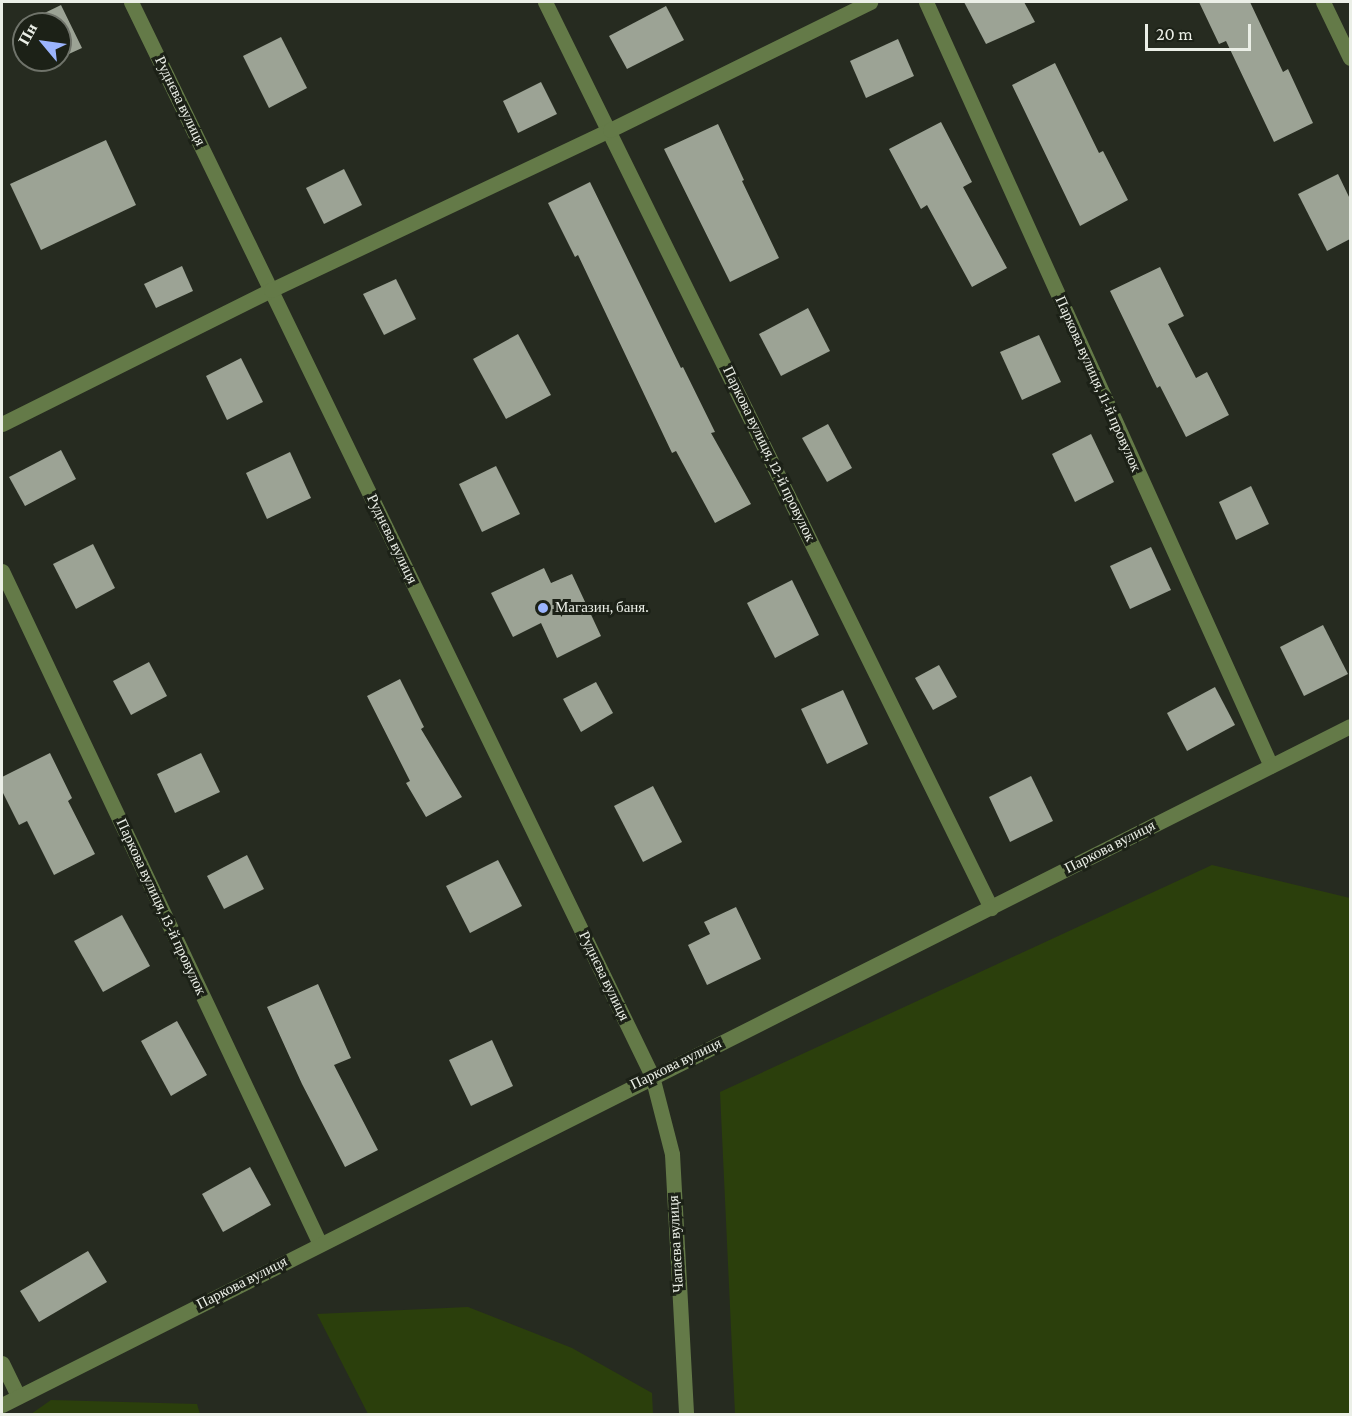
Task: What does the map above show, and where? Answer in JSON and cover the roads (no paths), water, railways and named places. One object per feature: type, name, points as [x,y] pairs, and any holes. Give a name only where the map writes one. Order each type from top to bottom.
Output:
[{"type":"street","name":"Руднєва вулиця","points":[[131,2],[652,1076]]},
{"type":"street","name":"Паркова вулиця, 12-й провулок","points":[[545,2],[991,908]]},
{"type":"street","points":[[2,424],[271,290],[610,130],[870,2]]},
{"type":"street","name":"Паркова вулиця, 11-й провулок","points":[[926,2],[1271,766]]},
{"type":"street","points":[[1323,2],[1350,58]]},
{"type":"street","name":"Паркова вулиця, 13-й провулок","points":[[2,571],[320,1244]]},
{"type":"street","name":"Паркова вулиця","points":[[2,1405],[1350,726]]},
{"type":"street","name":"Чапаєва вулиця","points":[[652,1076],[672,1154],[686,1414]]},
{"type":"street","points":[[2,1363],[18,1396]]},
{"type":"place","name":"Магазин, баня.","points":[[543,608]]}]
